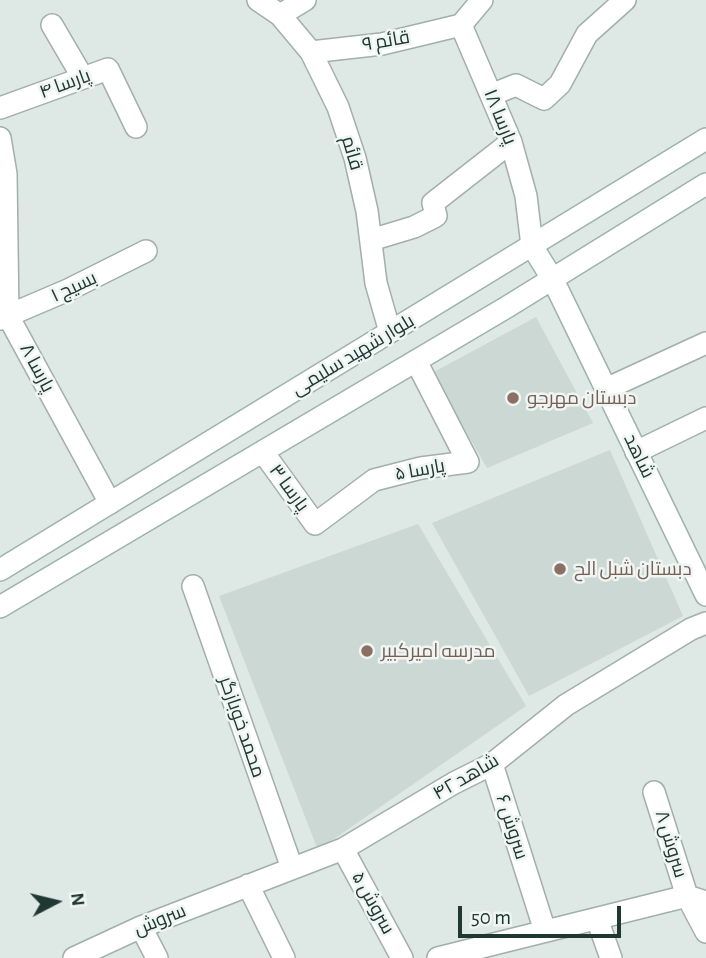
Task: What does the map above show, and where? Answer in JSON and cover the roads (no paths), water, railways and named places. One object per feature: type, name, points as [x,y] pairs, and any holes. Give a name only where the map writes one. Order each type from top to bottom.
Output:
[{"type":"street","name":"قائم","points":[[258,0],[280,15],[311,52],[338,107],[355,158],[367,211],[376,283],[390,332]]},
{"type":"street","points":[[280,15],[305,0]]},
{"type":"street","points":[[461,25],[482,0]]},
{"type":"street","points":[[491,95],[516,85],[544,99],[560,84],[587,34],[625,0]]},
{"type":"street","points":[[52,25],[83,78]]},
{"type":"street","name":"قائم ۹","points":[[311,52],[382,44],[461,25]]},
{"type":"street","name":"پارسا ۱۸","points":[[461,25],[511,142],[526,196],[532,246]]},
{"type":"street","name":"پارسا ۴","points":[[0,108],[108,69],[136,127]]},
{"type":"street","name":"پارسا ۸","points":[[0,138],[6,174],[4,317],[110,503]]},
{"type":"street","name":"بلوار شهید سلیمی","points":[[0,570],[706,139]]},
{"type":"street","points":[[371,240],[414,227],[436,216],[433,203],[511,142]]},
{"type":"street","name":"بلوار شهید سلیمی","points":[[0,607],[553,280],[706,184]]},
{"type":"street","name":"شاهد","points":[[532,246],[553,280],[706,595]]},
{"type":"street","name":"بسیج ۱","points":[[4,317],[68,290],[146,251]]},
{"type":"street","points":[[606,389],[706,343]]},
{"type":"street","name":"پارسا ۵","points":[[315,524],[374,480],[421,468],[468,463],[416,361]]},
{"type":"street","points":[[636,452],[706,418]]},
{"type":"street","name":"پارسا ۳","points":[[263,452],[315,524]]},
{"type":"street","name":"محمد خوبازگر","points":[[193,586],[292,868]]},
{"type":"street","name":"شاهد ۴۲","points":[[248,885],[343,849],[454,783],[492,764],[566,705],[691,629],[706,623]]},
{"type":"street","name":"سروش ۶","points":[[492,764],[545,931]]},
{"type":"street","name":"سروش ۸","points":[[654,792],[697,899],[706,932]]},
{"type":"street","name":"سروش ۵","points":[[343,849],[402,958]]},
{"type":"street","points":[[248,885],[284,958]]},
{"type":"street","name":"سروش","points":[[74,958],[141,927],[248,885]]},
{"type":"street","points":[[438,958],[597,919],[697,899]]},
{"type":"street","points":[[597,919],[611,958]]},
{"type":"street","points":[[141,927],[157,958]]},
{"type":"place","name":"دبستان مهرجو","points":[[513,398]]},
{"type":"place","name":"دبستان شبل الح","points":[[560,569]]},
{"type":"place","name":"مدرسه امیرکبیر","points":[[367,651]]}]
